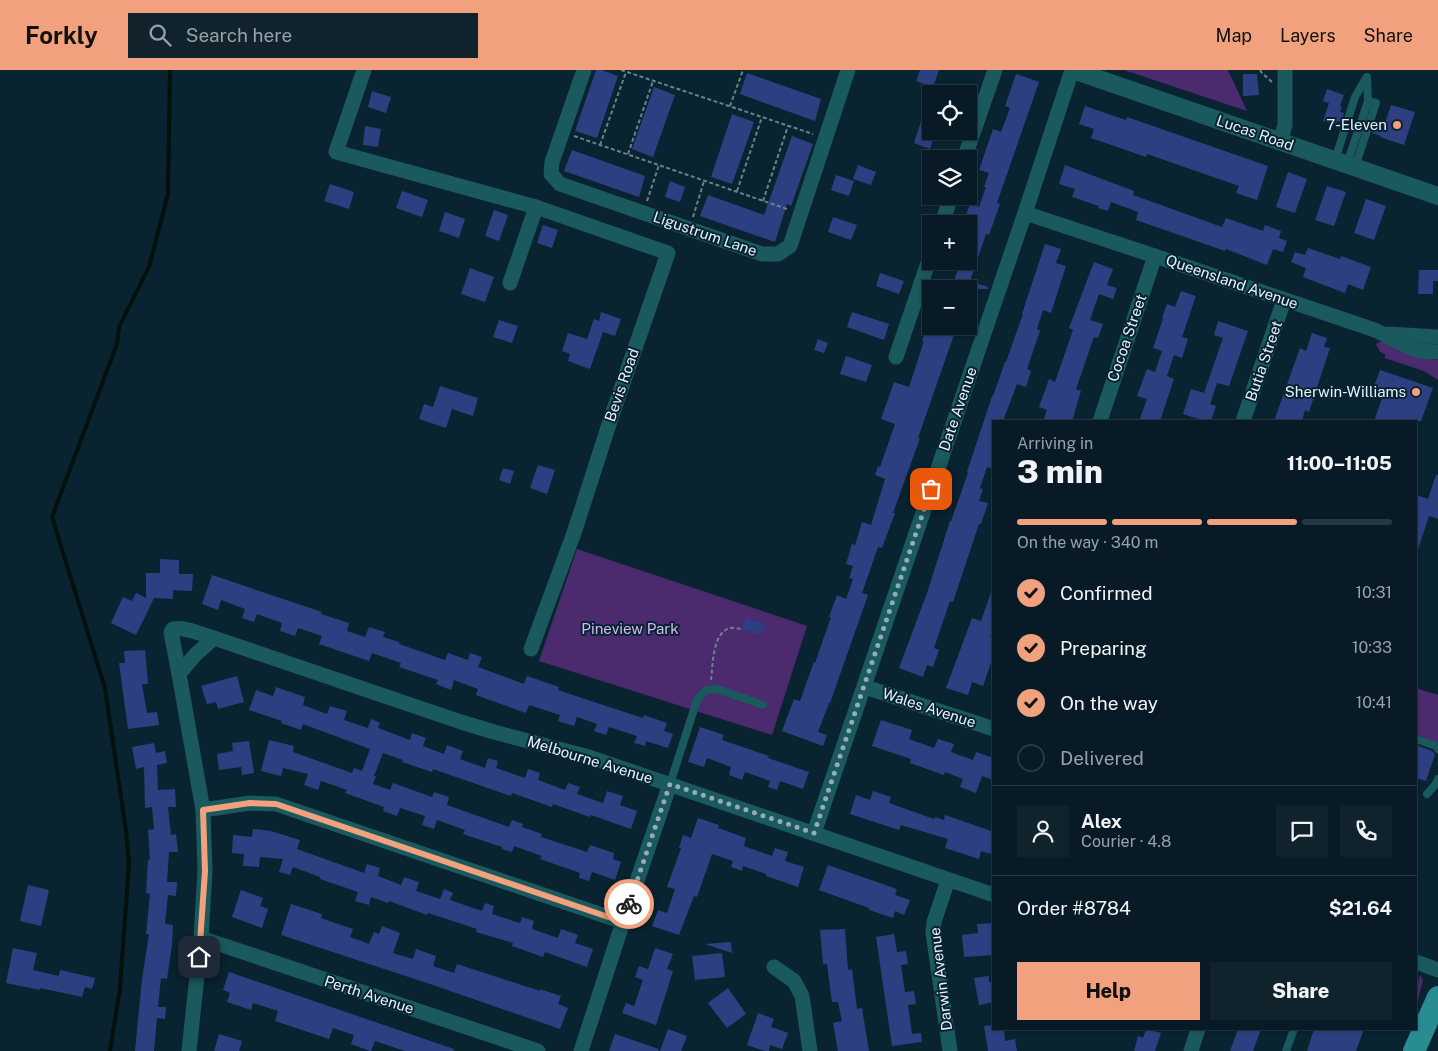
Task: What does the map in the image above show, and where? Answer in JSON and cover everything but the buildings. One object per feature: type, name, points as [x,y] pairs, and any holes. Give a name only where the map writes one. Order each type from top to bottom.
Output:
[{"type":"main road","points":[[1414,1051],[1438,997]]},
{"type":"main road","points":[[1433,1051],[1438,1009]]},
{"type":"street","name":"Bevis Road","points":[[364,70],[336,152],[536,208],[668,252],[574,533],[531,649]]},
{"type":"street","name":"Ligustrum Lane","points":[[584,70],[552,162],[551,174],[560,184],[762,254],[778,254],[790,246],[848,70]]},
{"type":"street","points":[[967,150],[995,70]]},
{"type":"street","name":"Lucas Road","points":[[1072,70],[1438,196]]},
{"type":"street","name":"Date Avenue","points":[[814,833],[865,687],[1072,70]]},
{"type":"street","points":[[1280,141],[1285,125],[1285,70]]},
{"type":"street","points":[[510,283],[536,208]]},
{"type":"street","name":"Queensland Avenue","points":[[1025,213],[1385,334],[1404,345],[1420,351],[1438,352]]},
{"type":"street","name":"Cocoa Street","points":[[1100,420],[1155,256]]},
{"type":"street","points":[[896,357],[926,270]]},
{"type":"street","name":"Butia Street","points":[[1243,420],[1284,300]]},
{"type":"street","points":[[1385,334],[1438,337]]},
{"type":"street","name":"Melbourne Avenue","points":[[179,674],[171,632],[177,628],[214,638],[461,722],[589,757],[992,894]]},
{"type":"street","points":[[189,1051],[201,938],[205,871],[203,810],[179,674],[195,654],[214,638]]},
{"type":"street","name":"Wales Avenue","points":[[865,687],[992,728]]},
{"type":"street","points":[[581,1051],[670,784]]},
{"type":"street","points":[[203,810],[250,803],[276,804],[623,922]]},
{"type":"street","name":"Darwin Avenue","points":[[948,880],[934,922],[933,933],[950,1051]]},
{"type":"street","name":"Perth Avenue","points":[[201,938],[538,1051]]},
{"type":"street","points":[[1417,962],[1438,970]]},
{"type":"street","points":[[774,967],[794,981],[802,996],[810,1051]]},
{"type":"street","points":[[1191,1051],[1198,1030]]},
{"type":"lane","points":[[1367,77],[1368,101],[1376,103],[1345,164],[1355,97],[1367,77]]},
{"type":"lane","points":[[670,784],[698,700],[706,690],[717,689],[763,705]]},
{"type":"lane","points":[[1417,739],[1436,746],[1438,749]]},
{"type":"lane","points":[[1427,794],[1438,779]]},
{"type":"lane","points":[[1286,1051],[1294,1030]]},
{"type":"path","points":[[621,70],[825,138]]},
{"type":"path","points":[[730,106],[743,70]]},
{"type":"path","points":[[600,145],[626,72]]},
{"type":"path","points":[[628,155],[653,81]]},
{"type":"path","points":[[737,192],[762,117]]},
{"type":"path","points":[[763,201],[788,126]]},
{"type":"path","points":[[562,132],[801,214]]},
{"type":"path","points":[[643,213],[659,165]]},
{"type":"path","points":[[689,229],[704,181]]},
{"type":"path","points":[[711,690],[717,639],[723,632],[731,628],[742,630]]},
{"type":"green space","points":[[1124,70],[1228,70],[1247,111]]},
{"type":"green space","points":[[1385,341],[1428,359],[1438,360],[1438,380],[1424,371],[1385,358],[1385,354],[1380,352],[1376,344]]},
{"type":"green space","name":"Pineview Park","points":[[577,549],[807,626],[772,735],[539,661]]},
{"type":"green space","points":[[1417,688],[1438,695],[1438,743],[1417,735]]},
{"type":"green space","points":[[1420,975],[1423,980],[1417,1003],[1417,986]]},
{"type":"waterway","points":[[110,1051],[120,988],[129,863],[126,831],[105,688],[52,517],[117,344],[119,327],[149,267],[168,194],[170,70]]},
{"type":"way so far","points":[[629,904],[670,784],[814,833],[931,489]]},
{"type":"place","name":"7-Eleven","points":[[1397,125]]},
{"type":"place","name":"Sherwin-Williams","points":[[1416,392]]},
{"type":"route","points":[[199,957],[205,871],[203,810],[250,803],[276,804],[623,922],[629,904]]}]
